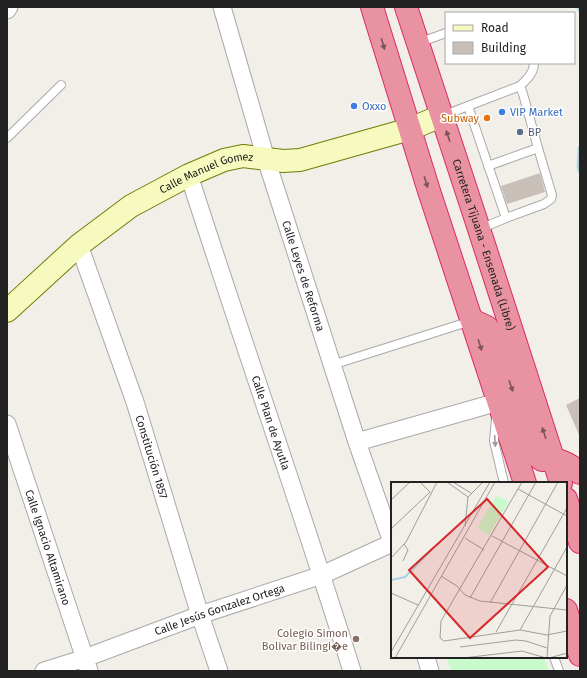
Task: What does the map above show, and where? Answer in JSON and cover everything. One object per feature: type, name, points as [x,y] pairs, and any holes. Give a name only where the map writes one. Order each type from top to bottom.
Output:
[{"type":"highway","points":[[372,7],[525,482]]},
{"type":"highway","name":"Carretera Tijuana - Ensenada (Libre)","points":[[406,7],[561,482]]},
{"type":"highway","points":[[472,320],[487,327],[494,336],[532,448],[537,456],[542,460],[552,459],[568,464],[580,473]]},
{"type":"highway","points":[[567,502],[580,542]]},
{"type":"highway","points":[[567,613],[580,655]]},
{"type":"street","name":"Calle Leyes de Reforma","points":[[222,7],[266,160],[357,442],[391,539]]},
{"type":"street","name":"Calle Manuel Gomez","points":[[7,311],[79,245],[131,206],[189,175],[224,160],[243,156],[266,160],[300,160],[410,128],[441,116]]},
{"type":"street","name":"Calle Plan de Ayutla","points":[[189,175],[237,325],[322,575],[352,671]]},
{"type":"street","name":"Constitución 1857","points":[[79,245],[135,402],[200,615],[219,671]]},
{"type":"street","points":[[357,442],[498,402]]},
{"type":"street","name":"Calle Ignacio Altamirano","points":[[7,424],[87,665]]},
{"type":"street","name":"Calle Jesús Gonzalez Ortega","points":[[44,671],[87,665],[200,615],[322,575],[391,542]]},
{"type":"street","points":[[426,658],[430,671]]},
{"type":"lane","points":[[418,44],[445,33]]},
{"type":"lane","points":[[441,116],[520,86],[529,77],[534,64]]},
{"type":"lane","points":[[7,138],[61,85]]},
{"type":"lane","points":[[479,229],[544,204],[551,199],[551,190],[520,86]]},
{"type":"lane","points":[[468,106],[506,218]]},
{"type":"lane","points":[[488,166],[538,148]]},
{"type":"lane","points":[[332,365],[472,320]]},
{"type":"lane","points":[[498,402],[494,441],[504,482]]},
{"type":"lane","points":[[554,658],[559,671]]},
{"type":"green space","points":[[447,658],[544,658],[548,671],[451,671]]},
{"type":"building","points":[[540,173],[545,192],[507,204],[501,186]]},
{"type":"building","points":[[580,398],[580,437],[566,405]]},
{"type":"waterway","points":[[580,148],[580,171]]},
{"type":"place","name":"Oxxo","points":[[354,106]]},
{"type":"place","name":"VIP Market","points":[[502,112]]},
{"type":"place","name":"Subway","points":[[487,118]]},
{"type":"place","name":"BP","points":[[520,132]]},
{"type":"place","name":"Colegio Simon Bolivar Bilingi�e","points":[[356,639]]}]
